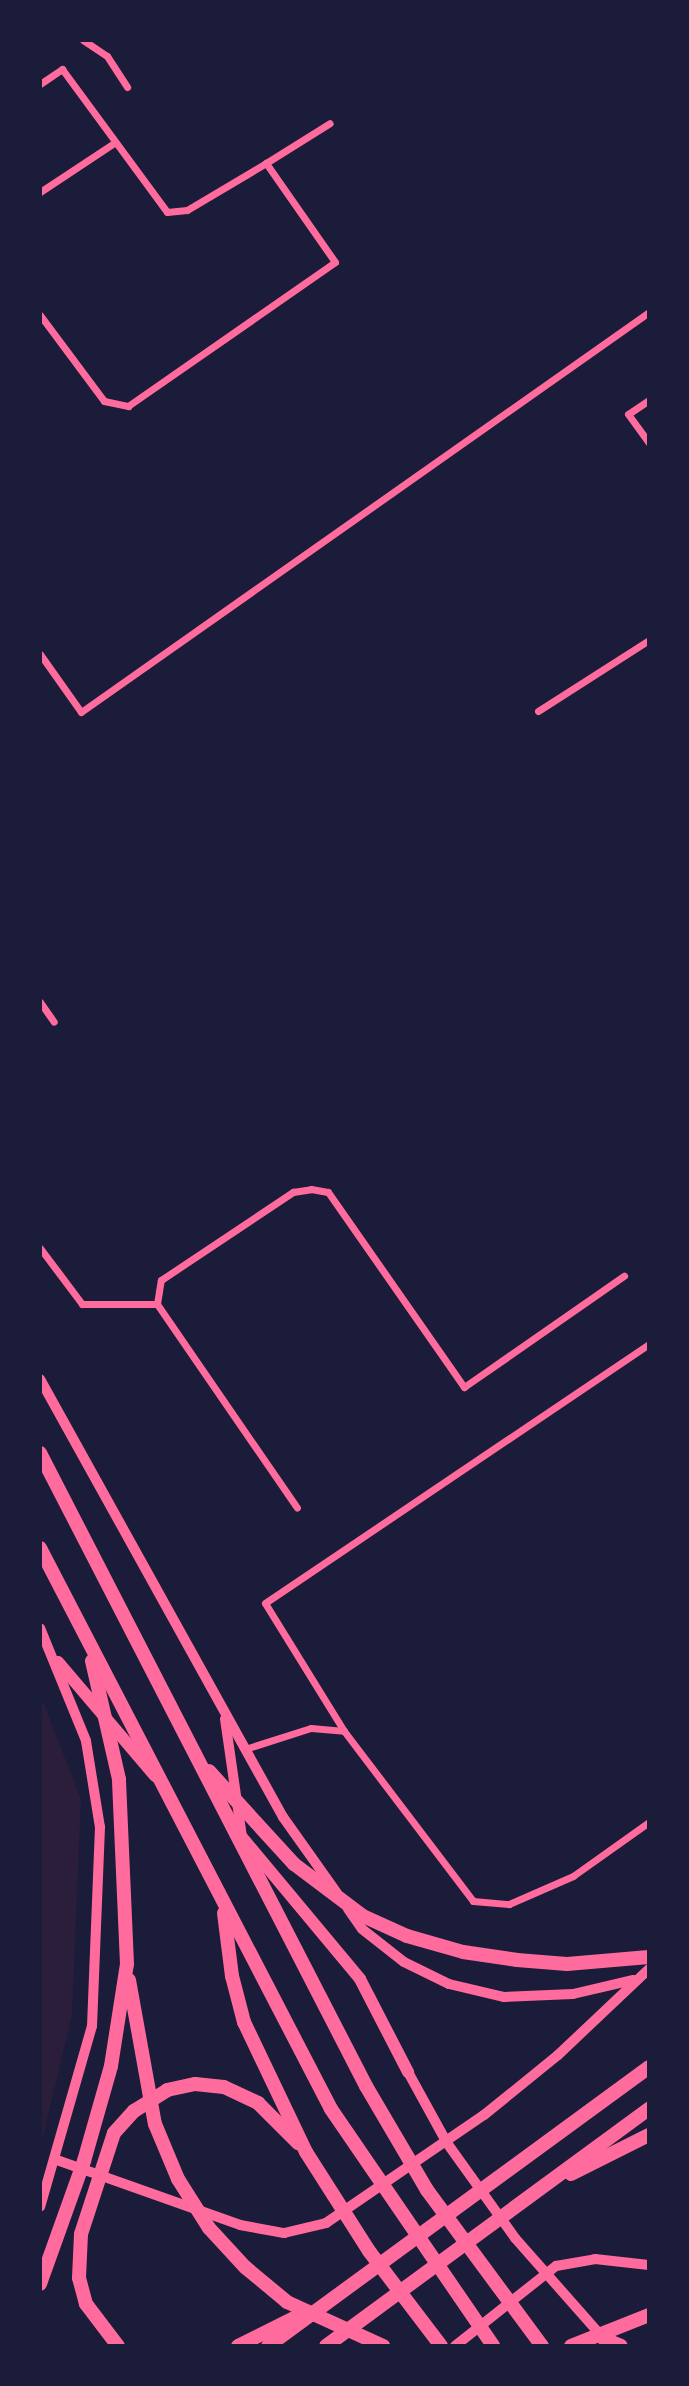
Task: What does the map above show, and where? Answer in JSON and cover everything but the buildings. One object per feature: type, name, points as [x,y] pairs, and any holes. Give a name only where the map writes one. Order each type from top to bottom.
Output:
[{"type":"highway","points":[[40,1452],[366,2086],[427,2190],[539,2342]]},
{"type":"highway","points":[[40,1548],[331,2109],[493,2346]]},
{"type":"highway","points":[[88,1643],[119,1779],[127,1964],[155,2124],[178,2179],[208,2228],[245,2267],[287,2302],[383,2346]]},
{"type":"highway","points":[[195,1755],[294,1864],[363,1916],[407,1936],[463,1952],[517,1960],[567,1964],[649,1957]]},
{"type":"highway","points":[[224,1909],[232,1976],[244,2022],[306,2152],[328,2189],[441,2346]]},
{"type":"highway","points":[[40,2284],[80,2173],[111,2066],[127,1964]]},
{"type":"highway","points":[[268,2346],[649,2067]]},
{"type":"highway","points":[[118,2346],[86,2304],[79,2278],[81,2234],[114,2133],[134,2111],[167,2090],[195,2084],[224,2087],[258,2103],[306,2152]]},
{"type":"highway","points":[[326,2346],[649,2109]]},
{"type":"highway","points":[[532,2194],[647,2137]]},
{"type":"highway","points":[[238,2346],[335,2298]]},
{"type":"highway","points":[[572,2346],[649,2315]]},
{"type":"highway","points":[[608,2342],[621,2346]]},
{"type":"main road","points":[[40,1452],[242,1837],[360,1979],[408,2072]]},
{"type":"main road","points":[[40,1548],[224,1909]]},
{"type":"main road","points":[[58,1662],[163,1786]]},
{"type":"street","points":[[83,40],[107,56],[127,87]]},
{"type":"street","points":[[40,83],[62,69],[162,210],[175,214],[330,123]]},
{"type":"street","points":[[40,192],[114,143]]},
{"type":"street","points":[[40,315],[103,401],[128,406],[335,262],[307,216],[266,163]]},
{"type":"street","points":[[40,654],[82,712],[649,312]]},
{"type":"street","points":[[649,400],[628,414],[649,443]]},
{"type":"street","points":[[538,711],[649,639]]},
{"type":"street","points":[[40,1002],[54,1021]]},
{"type":"street","points":[[297,1508],[157,1304],[161,1280],[293,1192],[312,1189],[328,1192],[464,1387],[624,1276]]},
{"type":"street","points":[[40,1248],[82,1304],[157,1304]]},
{"type":"street","points":[[649,1344],[265,1603],[344,1731],[473,1901],[509,1904],[573,1876],[649,1822]]},
{"type":"street","points":[[40,1379],[283,1817],[362,1929],[404,1962],[449,1984],[504,1997],[573,1994],[633,1980]]},
{"type":"street","points":[[40,1628],[58,1662],[86,1741],[100,1827],[92,2026],[40,2207]]},
{"type":"street","points":[[224,1713],[242,1837]]},
{"type":"street","points":[[245,1749],[311,1728],[344,1731]]},
{"type":"street","points":[[54,2160],[240,2225],[284,2233],[326,2223],[484,2115],[558,2054],[633,1980],[649,1969]]},
{"type":"street","points":[[408,2072],[447,2143],[515,2238],[608,2342]]},
{"type":"street","points":[[455,2346],[556,2266],[596,2259],[649,2265]]},
{"type":"shaded area","points":[[40,1694],[81,1799],[72,2015],[40,2149]]}]
